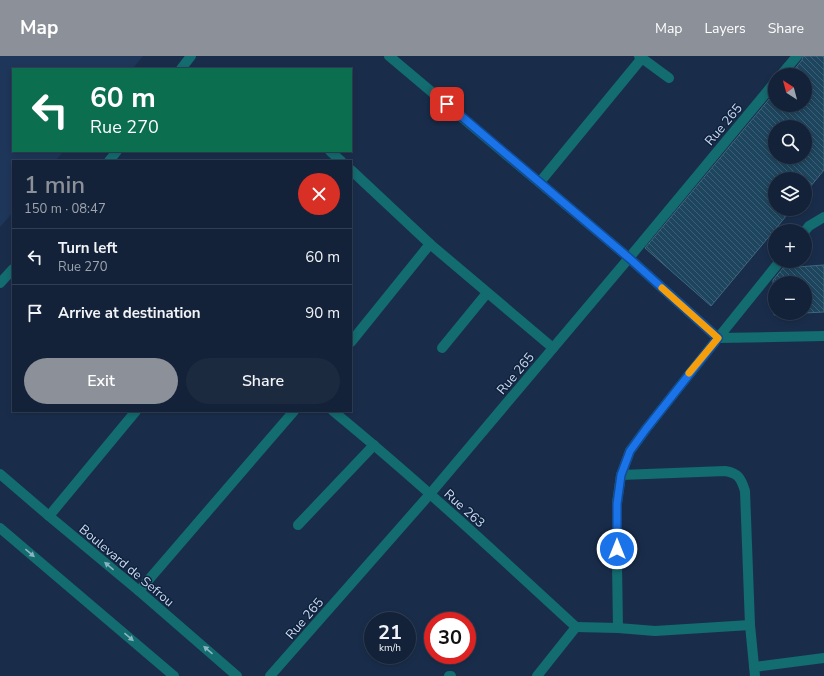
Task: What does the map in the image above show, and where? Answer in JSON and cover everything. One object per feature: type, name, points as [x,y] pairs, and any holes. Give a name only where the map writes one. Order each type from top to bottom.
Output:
[{"type":"street","points":[[183,68],[191,56]]},
{"type":"street","points":[[389,56],[629,258],[718,338],[824,336]]},
{"type":"street","points":[[787,68],[797,56]]},
{"type":"street","points":[[540,182],[641,57],[669,78]]},
{"type":"street","name":"Rue 265","points":[[270,676],[430,494],[768,90]]},
{"type":"street","points":[[110,160],[116,152]]},
{"type":"street","points":[[331,152],[340,160]]},
{"type":"street","points":[[352,171],[430,244],[553,348]]},
{"type":"street","points":[[812,224],[824,217]]},
{"type":"street","points":[[352,341],[430,244]]},
{"type":"street","points":[[618,628],[617,504],[621,475],[630,451],[774,268]]},
{"type":"street","points":[[0,283],[12,270]]},
{"type":"street","points":[[442,348],[487,293]]},
{"type":"street","points":[[49,516],[135,412]]},
{"type":"street","points":[[139,591],[293,412]]},
{"type":"street","name":"Rue 263","points":[[334,412],[430,494],[576,627]]},
{"type":"street","points":[[298,525],[374,445]]},
{"type":"street","points":[[621,475],[724,471],[736,474],[741,480],[745,491],[750,625],[755,672],[824,658]]},
{"type":"street","name":"Boulevard de Sefrou","points":[[0,474],[237,676]]},
{"type":"street","points":[[0,528],[160,662],[174,676]]},
{"type":"street","points":[[536,676],[576,627],[655,630],[750,625]]},
{"type":"shaded area","points":[[0,56],[143,56],[133,68],[12,68],[12,152],[63,152],[56,160],[12,160],[12,213],[0,227]]},
{"type":"building","points":[[803,56],[824,56],[824,170],[812,185],[812,172],[768,172],[768,216],[786,216],[779,224],[768,224],[768,238],[711,306],[645,248],[768,100],[768,112],[812,112],[812,68],[796,68],[802,60]]},
{"type":"building","points":[[824,265],[824,312],[812,313],[812,276],[776,276],[783,268],[812,268],[812,266]]},
{"type":"slow traffic","points":[[662,288],[718,338],[689,373]]},
{"type":"route","points":[[447,104],[629,258],[718,338],[630,451],[621,475],[617,504],[617,549]]}]
